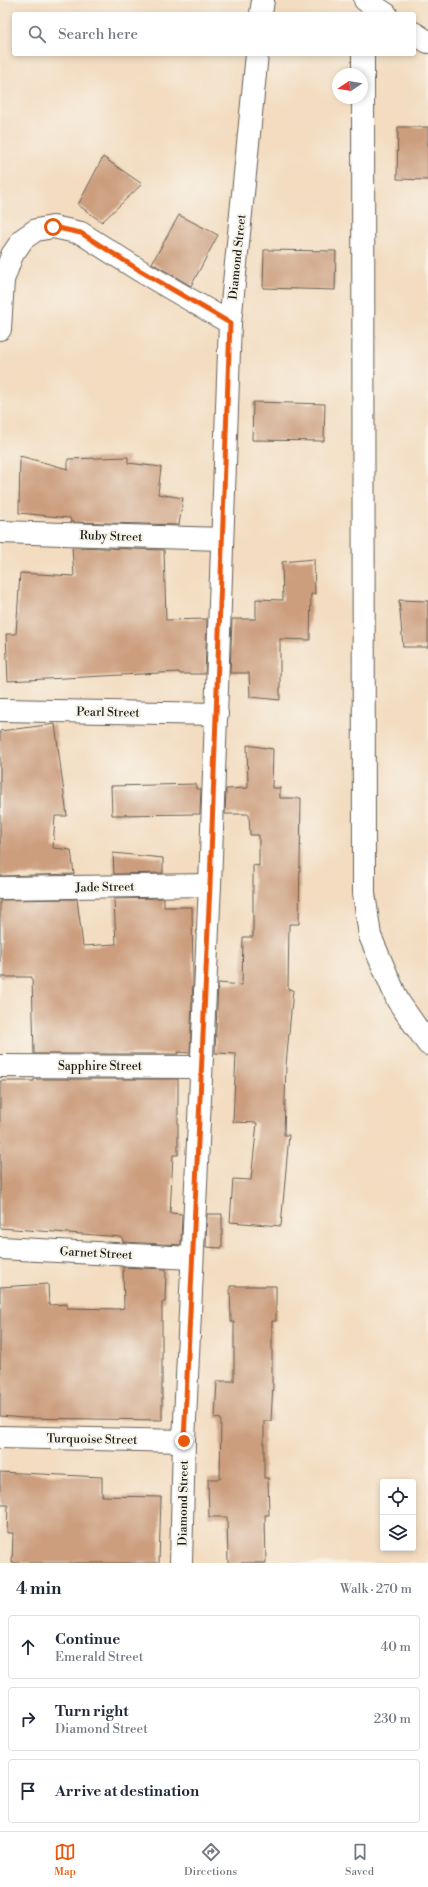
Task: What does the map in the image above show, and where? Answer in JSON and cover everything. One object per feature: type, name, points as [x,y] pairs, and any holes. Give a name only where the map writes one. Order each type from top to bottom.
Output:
[{"type":"main road","points":[[261,12],[262,0]]},
{"type":"main road","points":[[363,12],[364,0],[383,12]]},
{"type":"main road","points":[[416,34],[428,42]]},
{"type":"main road","name":"Diamond Street","points":[[181,1563],[191,1258],[217,714],[230,323],[257,56]]},
{"type":"main road","points":[[363,56],[364,893],[370,936],[398,1001],[428,1044]]},
{"type":"main road","points":[[0,329],[3,280],[12,256],[23,239],[36,230],[53,227],[81,233],[139,270],[230,323]]},
{"type":"main road","name":"Ruby Street","points":[[0,532],[222,539]]},
{"type":"main road","name":"Pearl Street","points":[[0,710],[217,714]]},
{"type":"main road","name":"Jade Street","points":[[0,888],[210,885]]},
{"type":"main road","name":"Sapphire Street","points":[[0,1066],[200,1067]]},
{"type":"main road","name":"Garnet Street","points":[[0,1248],[191,1258]]},
{"type":"main road","name":"Turquoise Street","points":[[0,1437],[184,1441]]},
{"type":"building","points":[[398,127],[428,127],[428,180],[397,179]]},
{"type":"building","points":[[103,157],[142,184],[102,222],[78,205]]},
{"type":"building","points":[[179,215],[218,235],[191,286],[152,263]]},
{"type":"building","points":[[264,250],[336,251],[335,290],[263,288]]},
{"type":"building","points":[[253,402],[325,404],[324,441],[252,440]]},
{"type":"building","points":[[20,456],[68,469],[68,459],[128,457],[128,463],[161,467],[158,494],[183,498],[179,525],[71,522],[70,518],[19,513]]},
{"type":"building","points":[[72,547],[164,550],[166,620],[207,619],[205,674],[180,674],[179,672],[8,681],[6,634],[16,634],[20,573],[74,576]]},
{"type":"building","points":[[314,559],[315,594],[311,594],[310,640],[280,639],[280,700],[250,697],[249,673],[230,673],[232,619],[256,619],[256,599],[283,600],[282,562]]},
{"type":"building","points":[[399,600],[428,601],[428,647],[403,647]]},
{"type":"building","points":[[55,724],[67,816],[55,816],[53,848],[71,850],[74,874],[0,876],[0,731]]},
{"type":"building","points":[[247,745],[273,749],[272,788],[280,788],[280,798],[301,798],[299,924],[289,924],[288,989],[293,990],[286,1065],[284,1135],[289,1135],[281,1226],[230,1222],[233,1179],[251,1180],[257,1123],[233,1122],[236,1054],[215,1053],[218,983],[242,985],[243,937],[253,937],[253,865],[259,866],[259,835],[250,835],[249,814],[225,814],[226,789],[248,788]]},
{"type":"building","points":[[196,784],[196,789],[201,789],[200,814],[112,815],[111,786]]},
{"type":"building","points":[[113,853],[163,858],[163,873],[114,874]]},
{"type":"building","points":[[164,898],[164,907],[192,907],[193,981],[190,1053],[34,1054],[32,977],[0,977],[0,900],[77,899],[83,946],[116,944],[114,899]]},
{"type":"building","points":[[34,1079],[178,1079],[178,1155],[173,1155],[170,1213],[182,1214],[181,1245],[123,1242],[122,1237],[0,1228],[0,1081],[34,1081]]},
{"type":"building","points":[[207,1214],[222,1214],[222,1248],[206,1247]]},
{"type":"building","points":[[123,1267],[166,1269],[165,1302],[162,1302],[162,1420],[24,1418],[0,1416],[0,1287],[48,1284],[49,1305],[67,1304],[67,1308],[118,1309],[124,1308]]},
{"type":"building","points":[[230,1286],[276,1286],[276,1321],[272,1321],[273,1384],[271,1421],[264,1421],[264,1478],[268,1478],[269,1515],[265,1515],[266,1563],[228,1563],[227,1517],[209,1517],[208,1479],[220,1479],[221,1419],[215,1418],[217,1381],[234,1381],[234,1322],[231,1322]]},
{"type":"building","points":[[0,1472],[102,1477],[102,1496],[161,1497],[159,1563],[12,1563],[13,1533],[7,1533],[8,1505],[0,1505]]},
{"type":"route","points":[[53,227],[81,233],[139,270],[230,323],[210,885],[191,1258],[184,1441]]}]
